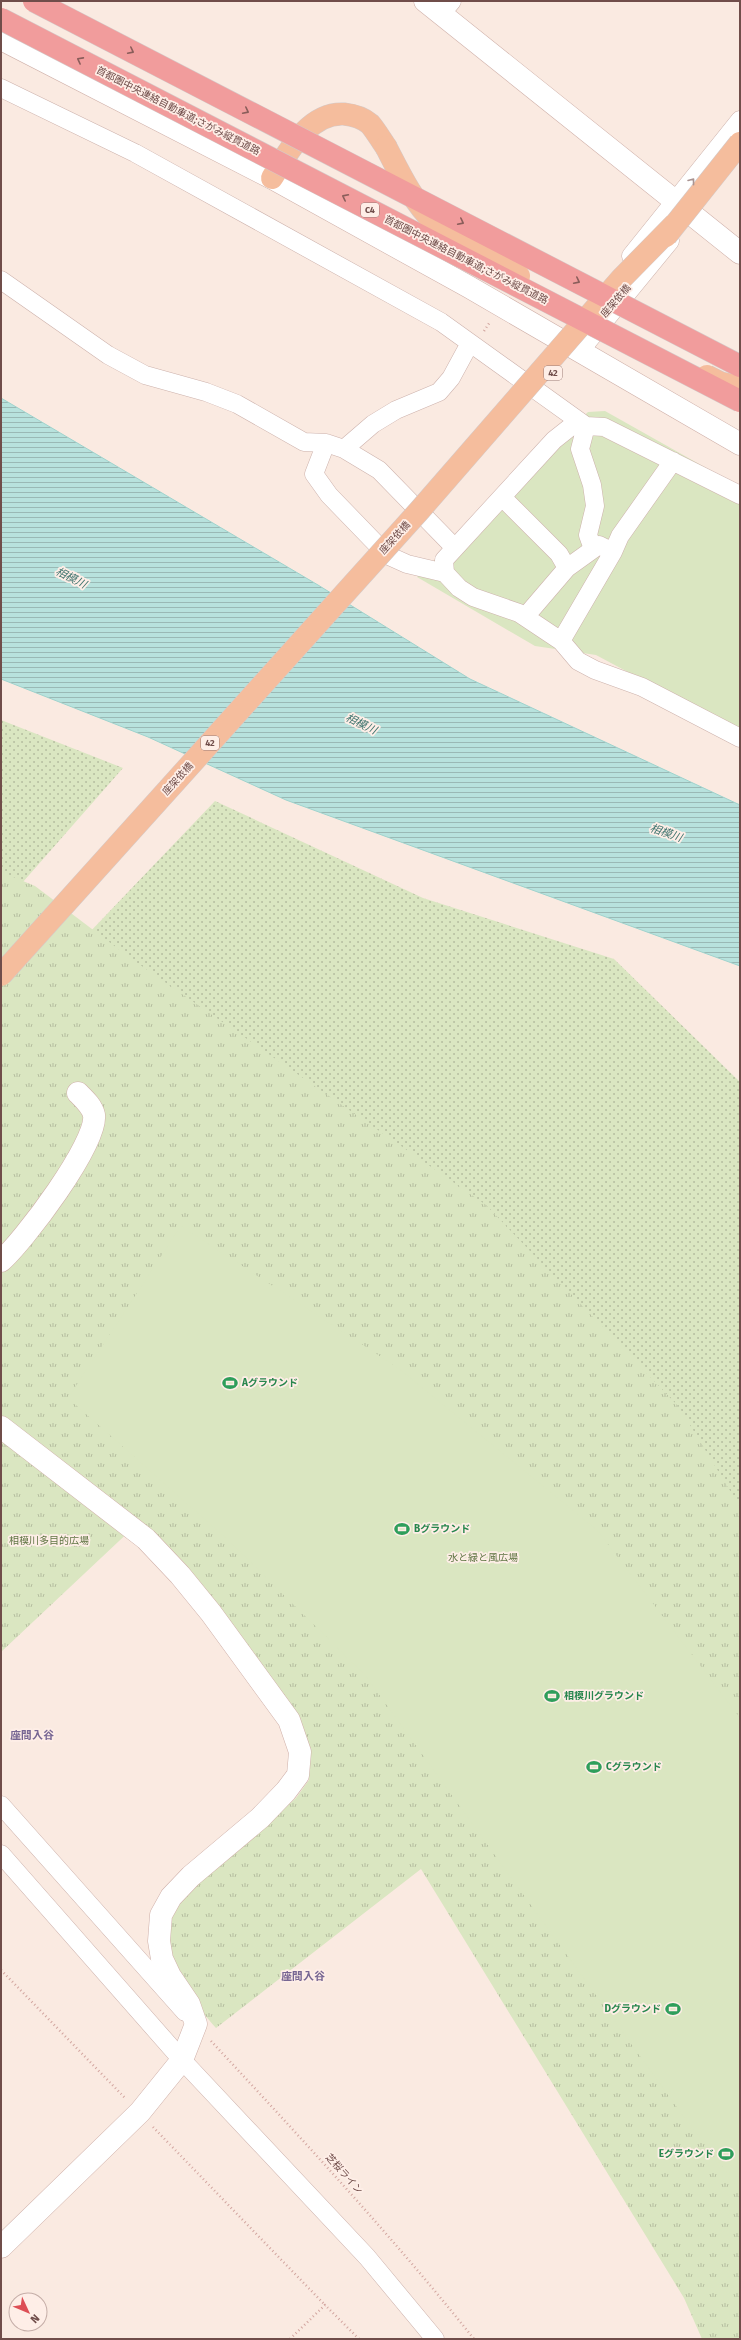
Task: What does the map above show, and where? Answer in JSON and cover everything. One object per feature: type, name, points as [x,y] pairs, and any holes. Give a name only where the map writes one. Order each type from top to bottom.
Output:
[{"type":"highway","points":[[34,1],[740,366]]},
{"type":"highway","name":"首都圏中央連絡自動車道;さがみ縦貫道路","points":[[1,19],[740,401]]},
{"type":"main road","points":[[272,178],[290,148],[315,122],[336,113],[353,114],[369,124],[386,147],[412,193],[433,222],[455,240],[594,318],[722,383],[740,387]]},
{"type":"main road","name":"座架依橋","points":[[1,975],[419,511],[558,368],[594,318],[630,284],[681,214],[740,143]]},
{"type":"street","points":[[439,5],[681,214],[740,253]]},
{"type":"street","points":[[1,39],[272,178],[469,287],[740,444]]},
{"type":"street","points":[[1,88],[136,153],[441,322],[582,423],[604,427],[740,495]]},
{"type":"street","points":[[579,352],[681,214],[740,120]]},
{"type":"street","points":[[558,338],[616,274],[681,214],[740,155]]},
{"type":"street","points":[[1,280],[108,355],[144,374],[206,392],[237,404],[304,442],[326,444],[344,449],[379,470],[455,548]]},
{"type":"street","points":[[344,449],[373,424],[396,410],[439,392],[451,378],[470,343]]},
{"type":"street","points":[[445,573],[444,560],[554,440],[582,423]]},
{"type":"street","points":[[582,423],[580,449],[592,485],[595,506],[588,535],[593,549]]},
{"type":"street","points":[[326,444],[314,474],[329,495],[387,555],[407,564],[445,573],[458,588],[472,597],[525,617],[561,640],[578,661],[595,670],[642,687],[740,738]]},
{"type":"street","points":[[561,640],[613,552],[620,536],[672,461]]},
{"type":"street","points":[[502,497],[559,554],[567,568]]},
{"type":"street","points":[[525,617],[567,568],[598,545],[613,552]]},
{"type":"street","points":[[1,1261],[42,1213],[67,1178],[94,1123],[92,1109],[78,1093]]},
{"type":"street","points":[[1,1427],[146,1539],[180,1574],[211,1613],[289,1720],[296,1736],[300,1752],[298,1775],[286,1791],[260,1818],[191,1876],[171,1896],[161,1915],[159,1941],[162,1959],[170,1976],[189,2004],[196,2024],[182,2060],[140,2112],[1,2247]]},
{"type":"street","points":[[1,1805],[196,2024]]},
{"type":"street","points":[[1,1854],[182,2060],[367,2257],[435,2339]]},
{"type":"path","points":[[1,1970],[359,2339]]},
{"type":"path","name":"芝桜ライン","points":[[196,2024],[330,2169],[429,2282],[474,2339]]},
{"type":"path","points":[[290,2339],[325,2305]]},
{"type":"green space","points":[[605,411],[740,487],[740,732],[596,655],[535,646],[417,577],[588,412]]},
{"type":"green space","points":[[1,720],[123,768],[1,907]]},
{"type":"green space","points":[[215,801],[423,898],[614,959],[740,1082],[740,1684],[1,1025]]},
{"type":"green space","name":"水と緑と風広場","points":[[1,872],[35,886],[133,960],[486,1205],[679,1407],[740,1507],[740,2339],[702,2339],[684,2298],[421,1869],[216,2028],[191,1998],[176,1975],[168,1950],[168,1928],[179,1900],[296,1798],[309,1780],[308,1750],[135,1526],[1,1652]]},
{"type":"green space","name":"相模川グラウンド","points":[[181,1226],[398,1368],[597,1530],[740,1718],[740,2190],[684,2117],[365,1675],[229,1541],[68,1398]]},
{"type":"water","name":"相模川","points":[[1,398],[318,585],[470,679],[740,805],[740,966],[286,800],[148,737],[1,679]]},
{"type":"place","name":"Aグラウンド","points":[[230,1383]]},
{"type":"place","name":"Bグラウンド","points":[[402,1529]]},
{"type":"place","name":"相模川グラウンド","points":[[552,1696]]},
{"type":"place","name":"Cグラウンド","points":[[594,1767]]},
{"type":"place","name":"Dグラウンド","points":[[673,2009]]},
{"type":"place","name":"Eグラウンド","points":[[726,2154]]},
{"type":"district","name":"座間入谷","points":[[32,1735]]},
{"type":"district","name":"座間入谷","points":[[303,1976]]},
{"type":"park label","name":"相模川多目的広場","points":[[49,1541]]}]
